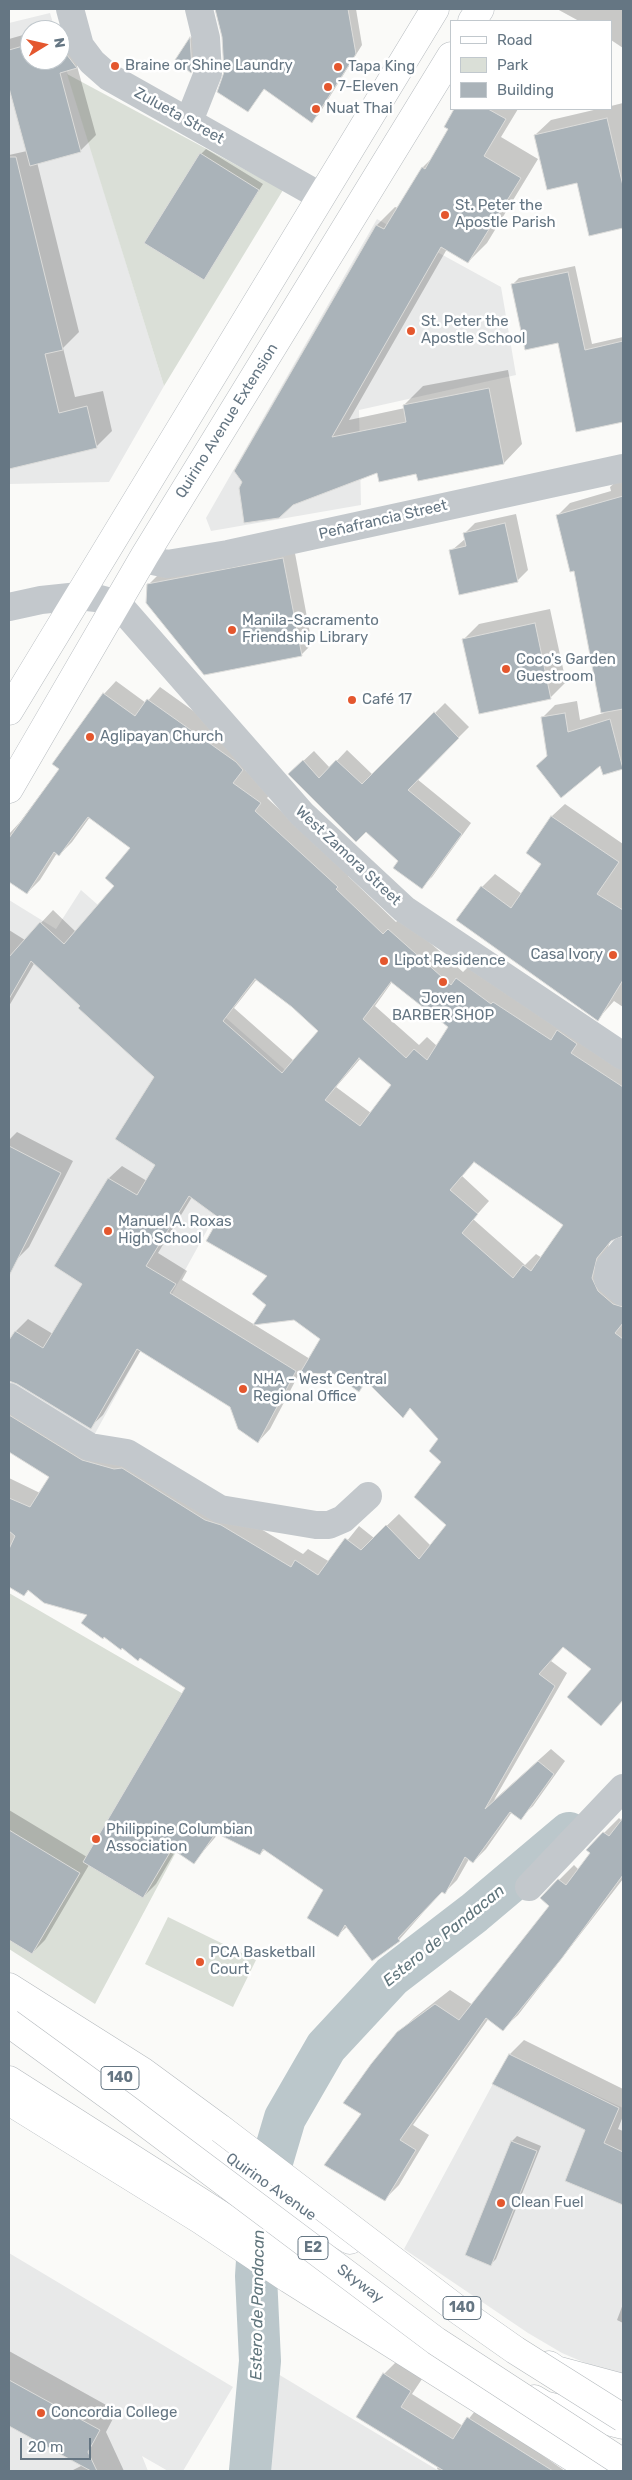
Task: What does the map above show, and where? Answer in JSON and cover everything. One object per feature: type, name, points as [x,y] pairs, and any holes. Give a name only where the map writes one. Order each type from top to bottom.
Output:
[{"type":"main road","points":[[473,20],[480,9]]},
{"type":"main road","points":[[9,711],[320,196],[439,16]]},
{"type":"main road","name":"Quirino Avenue Extension","points":[[9,789],[118,604],[144,556],[450,58]]},
{"type":"main road","points":[[9,1987],[142,2071],[461,2312],[515,2350],[623,2418]]},
{"type":"main road","name":"Quirino Avenue","points":[[9,2007],[126,2082],[306,2213],[434,2293],[482,2318],[556,2370],[623,2388]]},
{"type":"main road","name":"Skyway","points":[[9,2023],[123,2106],[436,2341],[623,2463]]},
{"type":"main road","points":[[9,2039],[95,2092],[225,2155]]},
{"type":"main road","name":"Skyway","points":[[9,2080],[294,2272],[623,2471]]},
{"type":"main road","points":[[9,2101],[201,2220],[294,2272],[421,2332],[544,2405],[623,2425]]},
{"type":"main road","points":[[294,2272],[594,2471]]},
{"type":"street","name":"Zulueta Street","points":[[70,9],[80,46],[92,62],[109,77],[320,196]]},
{"type":"street","points":[[190,121],[208,73],[206,38],[199,9]]},
{"type":"street","name":"Peñafrancia Street","points":[[144,556],[153,561],[166,564],[228,554],[623,468]]},
{"type":"street","points":[[9,607],[41,600],[79,596],[118,604]]},
{"type":"street","name":"West Zamora Street","points":[[118,604],[302,814],[404,909],[623,1056]]},
{"type":"street","points":[[616,1285],[609,1268],[623,1251]]},
{"type":"street","points":[[9,1397],[90,1447],[127,1454],[220,1509],[307,1524],[329,1525],[343,1520],[368,1496]]},
{"type":"street","points":[[529,1887],[623,1788]]},
{"type":"shaded area","points":[[50,13],[52,20],[21,20]]},
{"type":"shaded area","points":[[20,20],[20,70],[66,70],[164,386],[109,482],[9,484],[9,23]]},
{"type":"shaded area","name":"St. Peter the Apostle School","points":[[377,219],[501,287],[516,375],[359,410],[361,505],[211,531],[206,518]]},
{"type":"shaded area","name":"Manuel A. Roxas High School","points":[[81,890],[292,1076],[92,1439],[9,1387],[9,900],[56,929]]},
{"type":"shaded area","points":[[509,2054],[623,2108],[623,2374],[590,2365],[562,2353],[528,2333],[404,2249]]},
{"type":"shaded area","points":[[9,2253],[233,2387],[183,2471],[168,2471],[142,2456],[148,2471],[9,2471]]},
{"type":"shaded area","points":[[273,2371],[439,2471],[259,2471]]},
{"type":"green space","points":[[67,74],[283,190],[164,386]]},
{"type":"green space","name":"Philippine Columbian Association","points":[[9,1593],[242,1728],[95,2004],[9,1949]]},
{"type":"green space","name":"PCA Basketball Court","points":[[168,1917],[256,1960],[233,2007],[145,1964]]},
{"type":"building","points":[[215,9],[348,9],[356,54],[312,123],[264,89],[248,112],[217,92],[224,72],[222,37]]},
{"type":"building","points":[[190,37],[192,70],[191,73],[175,60]]},
{"type":"building","points":[[20,47],[20,70],[70,70],[70,59],[77,68],[60,73],[81,152],[30,166],[9,88],[9,50]]},
{"type":"building","points":[[453,110],[490,110],[506,119],[484,156],[521,178],[468,263],[441,247],[332,437],[406,422],[403,405],[489,388],[504,464],[418,481],[416,474],[379,482],[377,473],[293,505],[279,518],[244,523],[239,488],[242,482],[234,471],[376,225],[384,229],[422,167],[425,169],[448,129],[444,127]]},
{"type":"building","points":[[607,118],[623,186],[623,228],[589,236],[577,183],[547,190],[534,135]]},
{"type":"building","points":[[200,153],[259,190],[204,280],[144,243]]},
{"type":"building","points":[[9,157],[16,157],[63,350],[45,354],[59,413],[87,406],[97,448],[9,469]]},
{"type":"building","points":[[568,272],[585,350],[623,341],[623,422],[576,432],[558,343],[525,350],[511,284]]},
{"type":"building","points":[[623,496],[623,709],[601,713],[574,571],[570,572],[556,515]]},
{"type":"building","points":[[505,523],[518,582],[459,595],[449,550],[466,546],[463,533]]},
{"type":"building","name":"Manila-Sacramento Friendship Library","points":[[283,558],[302,656],[204,675],[146,603],[147,584]]},
{"type":"building","name":"Coco's Garden Guestroom","points":[[535,623],[551,699],[479,714],[462,639]]},
{"type":"building","points":[[103,693],[135,716],[147,699],[236,762],[243,770],[233,783],[261,803],[255,811],[338,887],[336,889],[383,934],[388,929],[451,985],[456,978],[491,1004],[493,1002],[551,1040],[557,1030],[577,1044],[571,1053],[623,1087],[623,1236],[611,1241],[597,1258],[592,1278],[598,1291],[613,1304],[623,1307],[623,1323],[615,1333],[623,1339],[623,1700],[601,1726],[567,1697],[591,1669],[563,1647],[539,1674],[555,1686],[485,1809],[538,1761],[554,1774],[521,1820],[510,1812],[473,1863],[465,1857],[445,1894],[442,1892],[398,1938],[400,1941],[372,1961],[345,1925],[338,1937],[307,1918],[323,1890],[263,1849],[260,1855],[216,1833],[194,1864],[172,1849],[143,1898],[83,1862],[185,1688],[140,1658],[138,1661],[122,1648],[121,1650],[81,1623],[87,1615],[44,1603],[28,1590],[24,1596],[9,1587],[9,1549],[15,1536],[9,1531],[9,1498],[30,1507],[49,1477],[9,1452],[9,1415],[82,1460],[114,1469],[122,1468],[205,1520],[221,1525],[291,1567],[295,1560],[318,1575],[345,1538],[361,1550],[386,1525],[419,1559],[446,1525],[414,1497],[441,1462],[429,1451],[438,1439],[410,1408],[403,1418],[366,1381],[359,1392],[334,1374],[300,1373],[320,1339],[294,1320],[253,1325],[266,1305],[252,1294],[267,1276],[206,1241],[219,1218],[189,1196],[146,1266],[176,1284],[170,1293],[296,1371],[258,1443],[238,1429],[230,1407],[137,1349],[91,1429],[9,1381],[9,1340],[15,1331],[43,1348],[82,1284],[54,1266],[108,1178],[137,1195],[155,1165],[115,1139],[154,1077],[78,1008],[80,1006],[31,961],[9,999],[9,957],[40,922],[64,944],[114,886],[105,878],[130,848],[88,817],[59,856],[54,852],[27,894],[9,882],[9,838],[59,769],[52,764]],"holes":[[[255,979],[292,1007],[318,1031],[282,1073],[223,1021]],[[391,982],[448,1027],[427,1060],[414,1049],[406,1058],[363,1019]],[[359,1058],[391,1085],[360,1126],[325,1100]],[[474,1162],[563,1225],[531,1271],[523,1265],[513,1278],[462,1233],[478,1214],[450,1190]]]},
{"type":"building","points":[[434,712],[459,738],[408,790],[462,834],[422,889],[393,868],[398,861],[366,832],[356,842],[288,774],[303,760],[319,778],[336,760],[362,784]]},
{"type":"building","points":[[565,713],[568,732],[610,719],[623,769],[603,775],[600,766],[561,798],[536,766],[547,756],[541,717]]},
{"type":"building","points":[[551,816],[619,862],[597,894],[623,910],[623,980],[598,1021],[456,920],[481,886],[511,908],[541,864],[526,853]]},
{"type":"building","points":[[9,1146],[61,1173],[9,1276]]},
{"type":"building","points":[[623,1818],[623,1875],[562,1958],[503,2031],[486,2018],[400,2140],[416,2150],[385,2201],[324,2165],[361,2114],[343,2103],[397,2032],[435,2004],[459,2020],[549,1906],[540,1898],[558,1879],[566,1885],[590,1853],[586,1850],[603,1832],[609,1836]]},
{"type":"building","points":[[9,1830],[80,1873],[32,1954],[9,1940]]},
{"type":"building","points":[[509,2054],[619,2108],[604,2143],[623,2152],[623,2205],[565,2181],[585,2130],[492,2084]]},
{"type":"building","name":"Clean Fuel","points":[[511,2141],[537,2151],[491,2266],[465,2255]]},
{"type":"building","points":[[383,2373],[411,2391],[401,2407],[453,2439],[467,2417],[553,2471],[444,2471],[356,2417]]},
{"type":"building","points":[[9,2380],[100,2430],[88,2452],[97,2471],[91,2471],[9,2426]]},
{"type":"waterway","name":"Estero de Pandacan","points":[[250,2471],[260,2361],[256,2276],[261,2199],[285,2118],[326,2047],[392,1976],[474,1913],[569,1833]]},
{"type":"place","name":"Braine or Shine Laundry","points":[[115,66]]},
{"type":"place","name":"Tapa King","points":[[338,67]]},
{"type":"place","name":"7-Eleven","points":[[328,87]]},
{"type":"place","name":"Nuat Thai","points":[[316,109]]},
{"type":"place","name":"St. Peter the Apostle Parish","points":[[445,215]]},
{"type":"place","name":"St. Peter the Apostle School","points":[[411,331]]},
{"type":"place","name":"Manila-Sacramento Friendship Library","points":[[232,630]]},
{"type":"place","name":"Coco's Garden Guestroom","points":[[506,669]]},
{"type":"place","name":"Café 17","points":[[352,700]]},
{"type":"place","name":"Aglipayan Church","points":[[90,737]]},
{"type":"place","name":"Casa Ivory","points":[[613,955]]},
{"type":"place","name":"Lipot Residence","points":[[384,961]]},
{"type":"place","name":"Joven BARBER SHOP","points":[[443,982]]},
{"type":"place","name":"Manuel A. Roxas High School","points":[[108,1231]]},
{"type":"place","name":"NHA - West Central Regional Office","points":[[243,1389]]},
{"type":"place","name":"Philippine Columbian Association","points":[[96,1839]]},
{"type":"place","name":"PCA Basketball Court","points":[[200,1962]]},
{"type":"place","name":"Clean Fuel","points":[[501,2203]]},
{"type":"place","name":"Concordia College","points":[[41,2413]]}]
